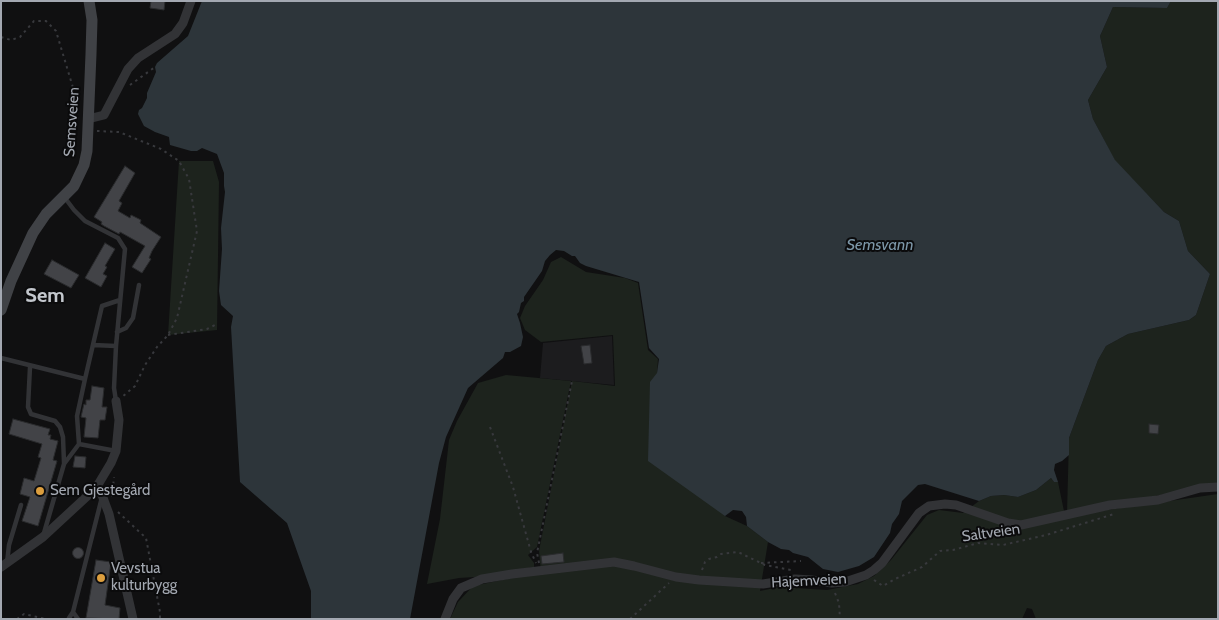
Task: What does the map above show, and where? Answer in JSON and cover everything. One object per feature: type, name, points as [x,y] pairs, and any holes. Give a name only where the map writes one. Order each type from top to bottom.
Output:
[{"type":"main road","name":"Semsveien","points":[[1,310],[14,274],[33,233],[46,214],[74,186],[84,165],[87,151],[92,20],[88,1]]},
{"type":"street","points":[[88,123],[104,115],[128,70],[138,58],[175,34],[183,24],[191,1]]},
{"type":"street","points":[[4,566],[99,492],[116,451],[119,420],[116,401]]},
{"type":"street","name":"Hajemveien","points":[[445,619],[453,599],[461,588],[482,579],[538,570],[614,562],[676,577],[699,580],[763,584],[795,579],[832,583],[845,582],[866,575],[882,563],[920,513],[929,506],[956,505],[1008,524],[1021,526],[1110,505],[1158,500],[1200,488],[1218,487]]},
{"type":"street","points":[[99,492],[109,514],[133,619]]},
{"type":"lane","points":[[64,196],[74,210],[86,221],[118,238],[125,249],[116,346],[114,388],[116,401]]},
{"type":"lane","points":[[117,332],[126,328],[133,318],[139,285]]},
{"type":"lane","points":[[64,464],[79,444],[77,416],[102,306],[120,300]]},
{"type":"lane","points":[[93,345],[116,346]]},
{"type":"lane","points":[[1,358],[30,367],[85,379]]},
{"type":"lane","points":[[30,367],[28,407],[31,414],[55,421],[60,427],[63,437],[64,464],[43,537]]},
{"type":"lane","points":[[79,444],[116,451]]},
{"type":"lane","points":[[69,618],[73,612],[99,492]]},
{"type":"lane","points":[[4,566],[21,505]]},
{"type":"lane","points":[[73,612],[78,619]]},
{"type":"path","points":[[1,37],[11,40],[20,37],[34,21],[46,21],[56,31],[74,91],[77,120],[88,123],[96,131],[119,132],[161,150],[179,161],[189,179],[197,231],[176,318],[168,336],[157,347],[145,365],[135,386],[116,401]]},
{"type":"path","points":[[127,87],[155,67]]},
{"type":"path","points":[[168,336],[215,326]]},
{"type":"path","points":[[538,570],[539,559],[537,553],[572,381]]},
{"type":"path","points":[[490,427],[513,486],[531,552],[538,570]]},
{"type":"path","points":[[112,498],[114,470]]},
{"type":"path","points":[[112,507],[146,538],[160,619]]},
{"type":"path","name":"Saltveien","points":[[866,575],[883,586],[894,579],[922,568],[940,551],[953,550],[978,543],[1003,545],[1046,535],[1119,512]]},
{"type":"path","points":[[699,580],[705,562],[721,554],[738,552],[761,563],[792,571]]},
{"type":"path","points":[[761,563],[801,561]]},
{"type":"path","points":[[630,619],[676,577]]},
{"type":"path","points":[[832,583],[839,603],[840,619]]},
{"type":"path","points":[[17,619],[24,614],[46,619]]},
{"type":"shaded area","points":[[1171,1],[1218,1],[1218,484],[1067,513],[1069,438],[1098,360],[1106,346],[1128,334],[1189,320],[1196,315],[1210,274],[1188,251],[1179,221],[1164,212],[1115,161],[1093,119],[1088,100],[1107,67],[1100,36],[1113,7],[1167,8]]},
{"type":"shaded area","points":[[179,161],[213,161],[219,182],[217,330],[168,335]]},
{"type":"shaded area","points":[[561,257],[586,272],[625,278],[638,283],[648,350],[658,359],[657,373],[725,516],[747,526],[768,542],[760,591],[779,587],[827,590],[858,584],[874,576],[891,560],[927,515],[939,510],[963,513],[979,501],[991,496],[1018,497],[1036,490],[1051,478],[1054,482],[1058,482],[1065,516],[1218,494],[1218,619],[1036,619],[1032,609],[1027,608],[1022,619],[450,619],[458,602],[473,586],[541,572],[539,551],[572,381],[615,386],[613,335],[541,342],[525,330],[520,318],[525,306],[543,280],[551,262]]},
{"type":"shaded area","points":[[612,336],[614,385],[540,378],[543,343]]},
{"type":"shaded area","points":[[506,375],[571,381],[537,547],[528,555],[534,563],[534,567],[427,584],[440,519],[449,440],[478,383]]},
{"type":"water","name":"Semsvann","points":[[202,1],[1171,1],[1167,8],[1113,7],[1100,36],[1107,67],[1088,100],[1093,119],[1115,160],[1164,212],[1179,221],[1188,251],[1210,274],[1196,315],[1189,320],[1128,334],[1106,346],[1098,360],[1069,438],[1069,455],[1055,464],[1054,470],[1058,482],[1054,482],[1051,478],[1036,490],[1018,497],[991,496],[979,501],[925,484],[918,485],[902,501],[899,514],[892,524],[890,533],[874,557],[859,566],[838,572],[823,569],[808,557],[781,549],[768,542],[747,526],[746,517],[742,511],[733,510],[725,516],[648,461],[650,382],[657,373],[659,359],[649,348],[639,282],[586,266],[580,263],[575,256],[556,250],[545,261],[542,271],[521,303],[517,314],[523,337],[521,346],[510,352],[505,352],[503,358],[468,388],[446,437],[439,463],[410,619],[311,619],[311,591],[287,523],[240,482],[231,327],[233,316],[221,305],[219,291],[222,249],[221,228],[225,192],[224,173],[217,154],[202,148],[197,151],[191,151],[170,145],[169,137],[144,126],[138,114],[147,98],[147,93],[156,72],[155,67],[157,63],[188,36]]},
{"type":"building","points":[[151,1],[165,1],[164,10],[150,8]]},
{"type":"building","points":[[125,166],[135,173],[119,201],[122,203],[118,211],[130,218],[131,215],[141,220],[140,223],[161,237],[142,273],[132,267],[145,246],[120,232],[119,234],[104,226],[101,224],[102,222],[94,217]]},
{"type":"building","points":[[105,243],[115,249],[105,266],[107,267],[103,274],[107,276],[101,287],[85,278]]},
{"type":"building","points":[[52,260],[79,275],[71,288],[44,274]]},
{"type":"building","points":[[590,345],[592,363],[584,364],[581,346]]},
{"type":"building","points":[[92,386],[104,388],[102,407],[107,407],[105,420],[100,420],[98,438],[84,437],[86,418],[81,417],[86,400],[90,400]]},
{"type":"building","points":[[13,419],[50,429],[48,435],[51,435],[50,439],[58,441],[53,460],[57,461],[38,526],[22,521],[30,497],[20,494],[24,478],[34,481],[41,458],[38,457],[42,444],[9,434]]},
{"type":"building","points":[[1149,424],[1159,425],[1158,434],[1149,433]]},
{"type":"building","points":[[75,456],[86,457],[85,468],[73,467]]},
{"type":"building","points":[[76,548],[80,548],[83,553],[82,557],[76,558],[73,555],[73,551]]},
{"type":"building","points":[[563,553],[564,562],[542,564],[541,556]]},
{"type":"building","points":[[96,560],[111,562],[105,605],[120,608],[119,619],[86,618]]},
{"type":"place","name":"Sem Gjestegård","points":[[40,491]]},
{"type":"place","name":"Vevstua kulturbygg","points":[[101,578]]},
{"type":"district","name":"Sem","points":[[45,296]]}]
